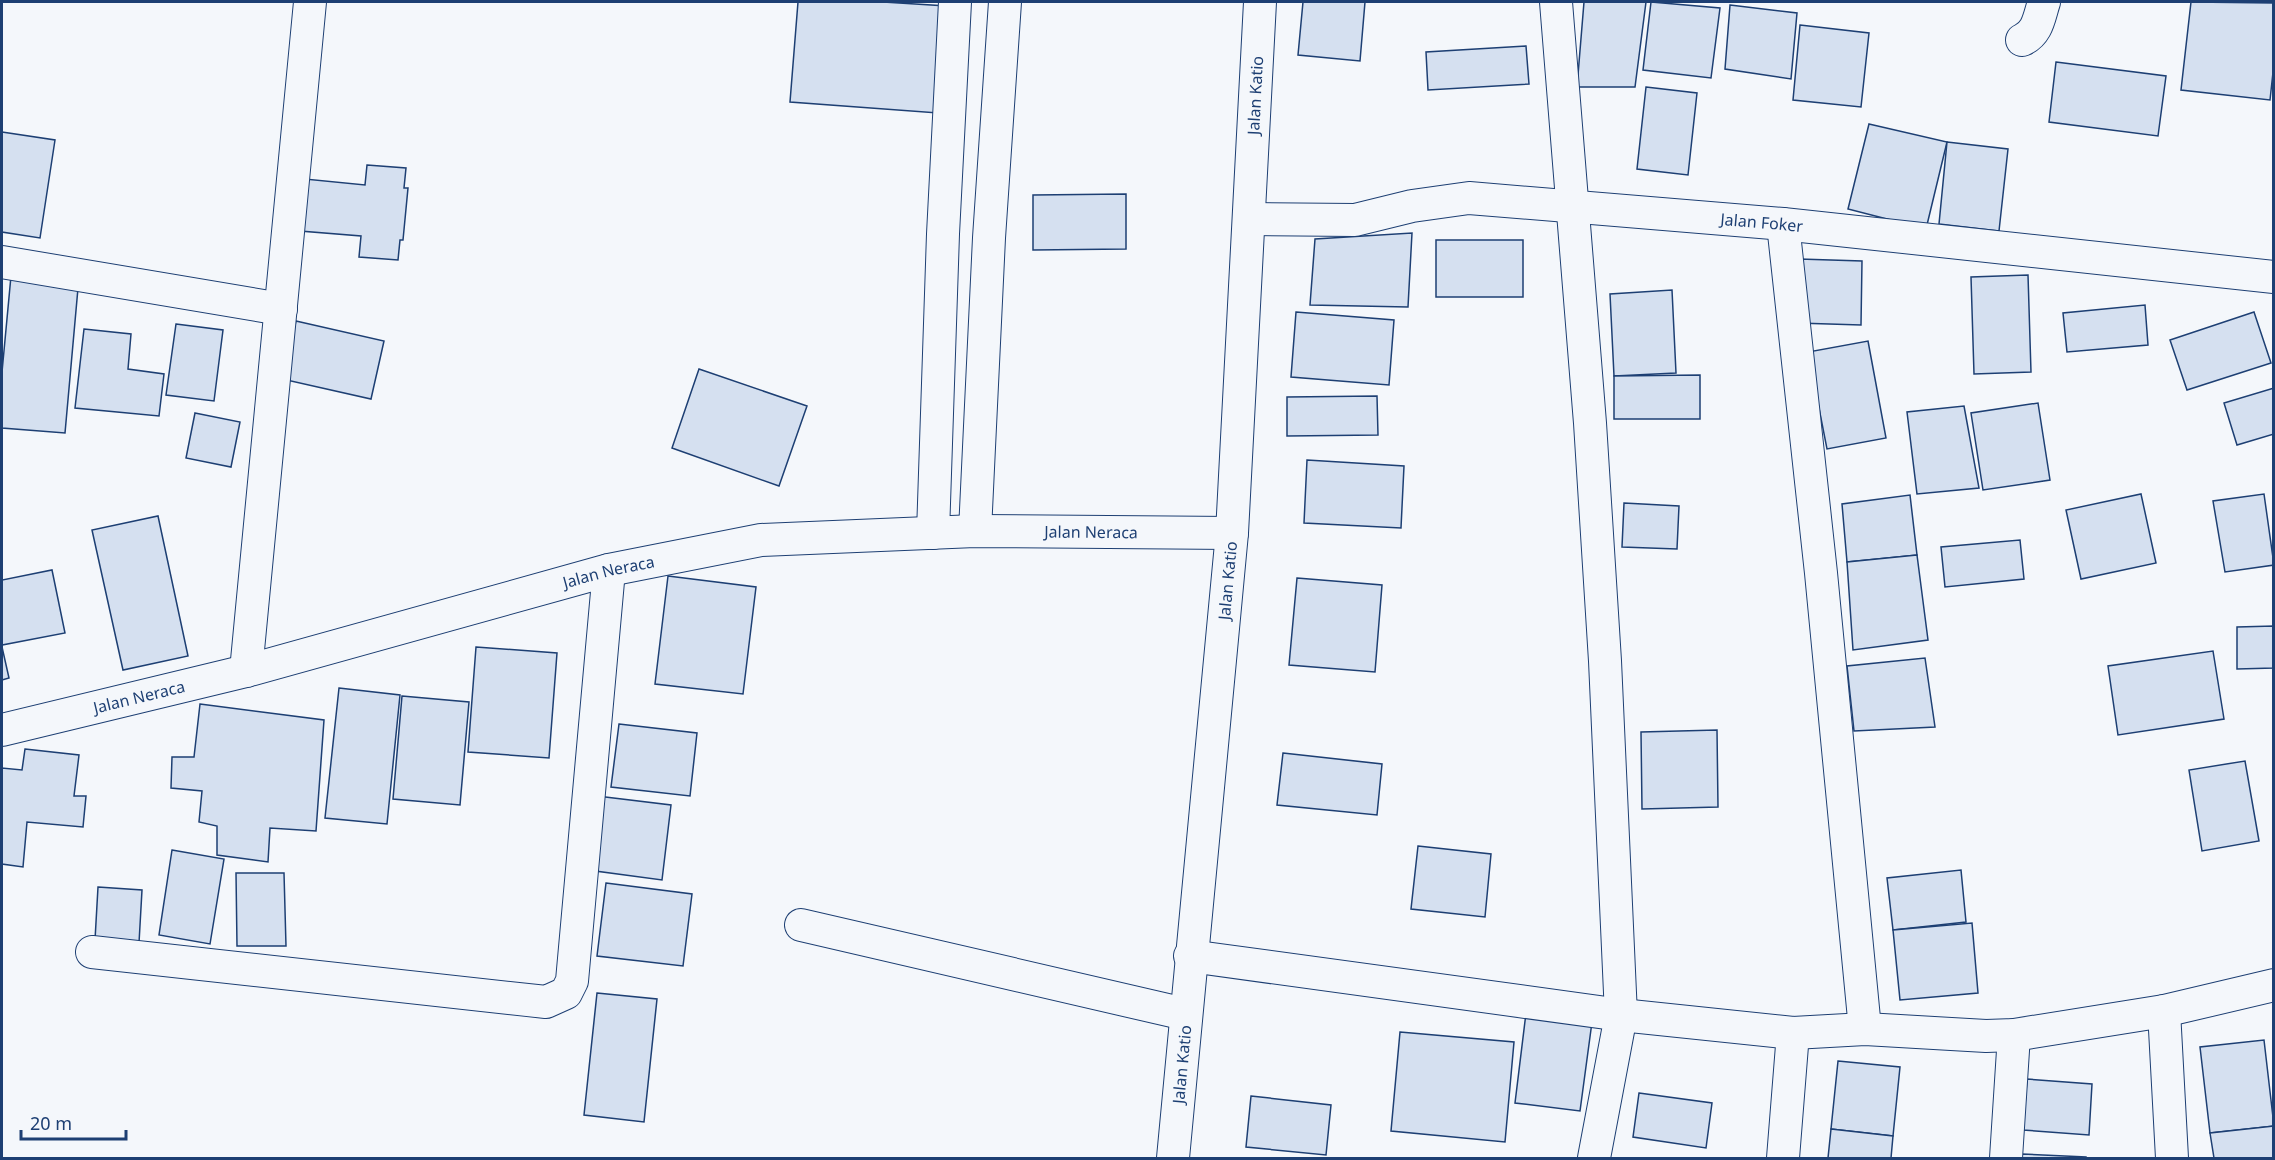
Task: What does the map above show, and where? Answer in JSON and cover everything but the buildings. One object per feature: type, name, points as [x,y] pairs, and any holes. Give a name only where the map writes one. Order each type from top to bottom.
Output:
[{"type":"street","points":[[246,671],[310,2]]},
{"type":"street","points":[[933,533],[943,234],[955,2]]},
{"type":"street","points":[[975,531],[989,238],[1005,2]]},
{"type":"street","name":"Jalan Katio","points":[[1173,1158],[1190,956],[1232,533],[1260,2]]},
{"type":"street","points":[[1556,2],[1590,423],[1605,661],[1621,1015],[1594,1158]]},
{"type":"street","points":[[2022,40],[2029,37],[2036,27],[2044,2]]},
{"type":"street","name":"Jalan Foker","points":[[1249,219],[1355,220],[1412,206],[1469,198],[1783,224],[2274,278]]},
{"type":"street","points":[[1783,224],[1822,585],[1865,1029]]},
{"type":"street","points":[[943,234],[989,238]]},
{"type":"street","points":[[2,262],[281,309]]},
{"type":"street","name":"Jalan Neraca","points":[[2,730],[246,671],[609,570],[761,540],[975,531],[1232,533]]},
{"type":"street","points":[[92,952],[546,1002],[566,993],[572,981],[609,570]]},
{"type":"street","points":[[801,925],[1185,1014]]},
{"type":"street","points":[[1190,956],[1621,1015],[1793,1033],[1865,1029],[1986,1036],[2014,1035],[2164,1011],[2274,985]]},
{"type":"street","points":[[2164,1011],[2172,1158]]},
{"type":"street","points":[[1783,1158],[1793,1033]]},
{"type":"street","points":[[2006,1158],[2014,1035]]}]
